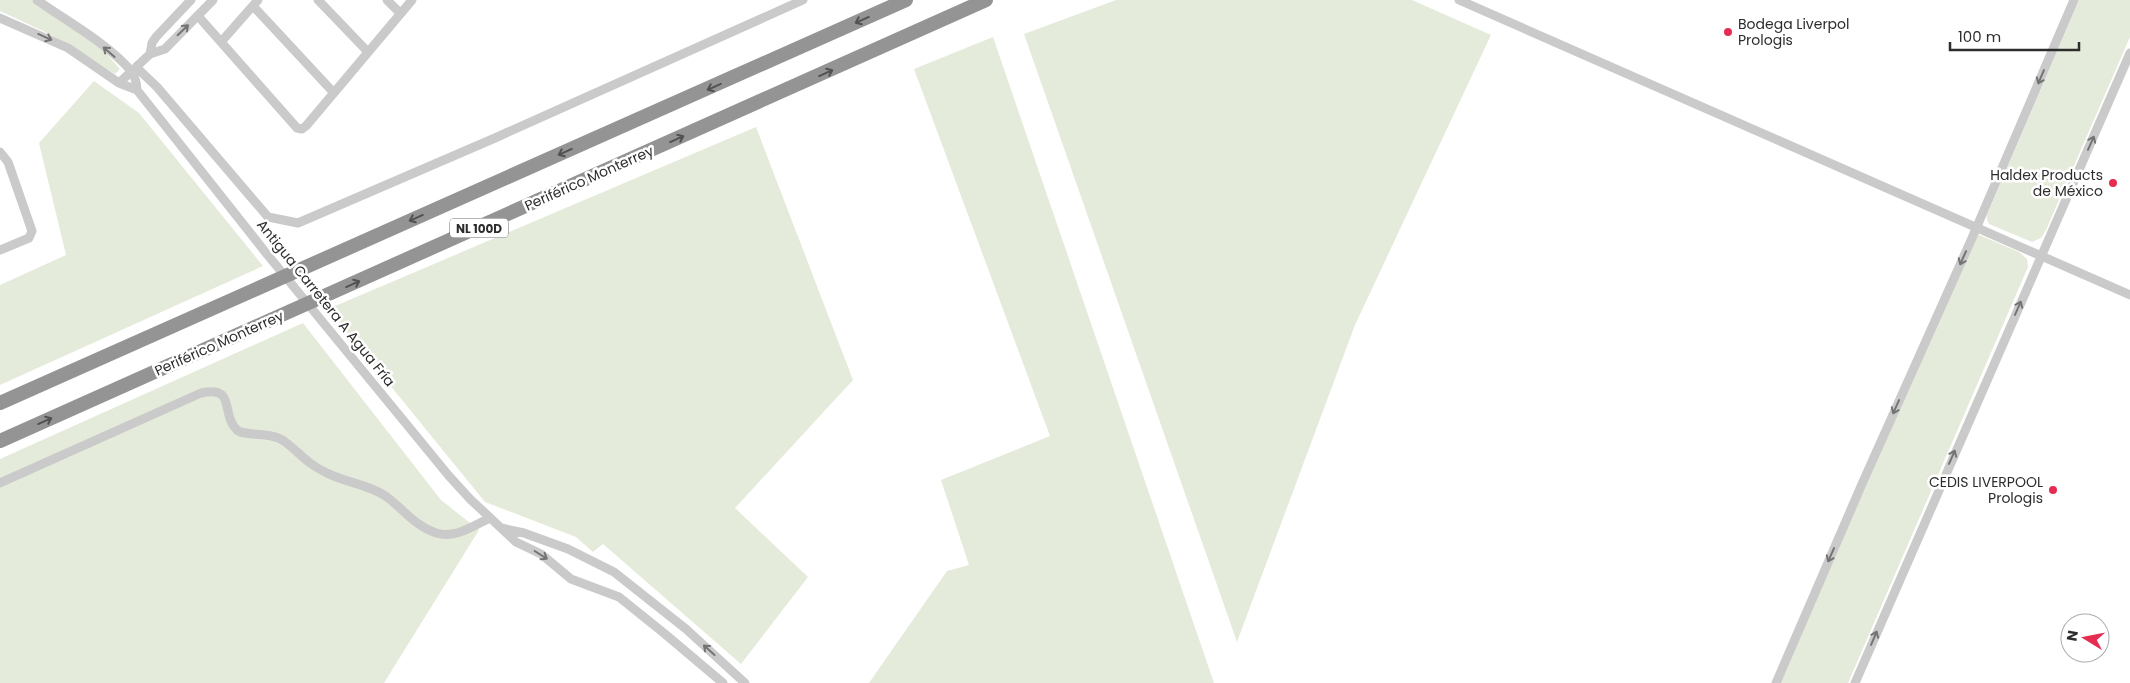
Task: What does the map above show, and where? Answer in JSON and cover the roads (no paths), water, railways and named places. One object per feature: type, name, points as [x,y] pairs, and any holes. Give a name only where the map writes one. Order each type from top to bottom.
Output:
[{"type":"highway","name":"NL 100D","points":[[0,403],[906,0]]},
{"type":"highway","name":"Periférico Monterrey","points":[[0,441],[986,0]]},
{"type":"street","points":[[37,0],[97,41],[157,86],[268,217],[298,223],[496,138],[803,0]]},
{"type":"street","points":[[150,54],[152,42],[192,0]]},
{"type":"street","points":[[119,83],[150,54],[165,49],[213,0]]},
{"type":"street","points":[[318,0],[368,52]]},
{"type":"street","points":[[387,0],[400,13]]},
{"type":"street","points":[[198,16],[297,128],[302,129],[412,0]]},
{"type":"street","points":[[1458,0],[2130,295]]},
{"type":"street","points":[[1776,683],[2074,0]]},
{"type":"street","points":[[221,42],[256,3],[334,93]]},
{"type":"street","points":[[0,18],[68,48],[119,83],[137,90]]},
{"type":"street","points":[[1855,683],[2130,53]]},
{"type":"street","name":"Antigua Carretera A Agua Fría","points":[[134,69],[137,90],[266,253],[450,476],[490,518],[516,542],[541,554],[571,579],[619,597],[723,683]]},
{"type":"street","points":[[0,152],[8,162],[32,229],[29,238],[0,250]]},
{"type":"street","points":[[0,483],[201,392],[211,390],[219,392],[225,398],[233,425],[237,430],[242,433],[270,435],[284,441],[311,465],[329,474],[378,492],[386,497],[410,520],[436,533],[460,533],[490,518]]},
{"type":"street","name":"Antigua Carretera A Agua Fría","points":[[501,528],[549,542],[582,556],[621,578],[686,629],[745,683]]},
{"type":"place","name":"Bodega Liverpol Prologis","points":[[1728,32]]},
{"type":"place","name":"Haldex Products de México","points":[[2113,183]]},
{"type":"place","name":"CEDIS LIVERPOOL Prologis","points":[[2053,490]]}]
